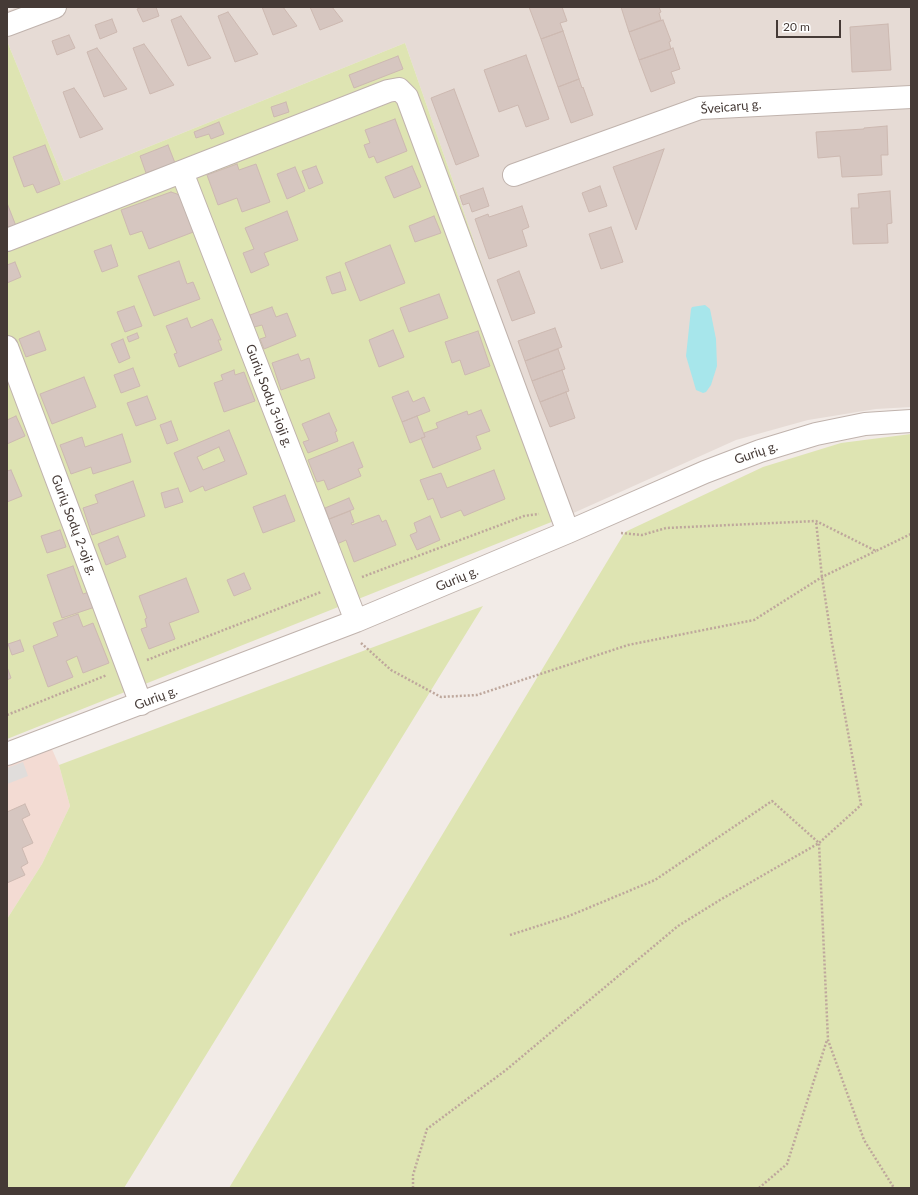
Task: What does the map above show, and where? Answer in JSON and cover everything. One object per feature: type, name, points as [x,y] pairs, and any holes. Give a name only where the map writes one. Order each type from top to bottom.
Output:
[{"type":"street","points":[[7,25],[55,7]]},
{"type":"street","points":[[7,240],[388,91],[399,89],[407,97],[568,532]]},
{"type":"street","name":"Šveicarų g.","points":[[514,175],[700,108],[911,97]]},
{"type":"street","name":"Gurių Sodų 3-ioji g.","points":[[182,172],[342,584],[349,624]]},
{"type":"street","name":"Gurių Sodų 2-oji g.","points":[[7,347],[141,704]]},
{"type":"street","name":"Gurių g.","points":[[7,754],[349,624],[706,472],[760,451],[816,434],[865,424],[911,421]]},
{"type":"path","points":[[7,715],[342,584],[524,516],[560,511]]},
{"type":"path","points":[[604,516],[620,533],[642,535],[666,528],[816,521],[876,551]]},
{"type":"path","points":[[412,1188],[412,1175],[427,1129],[506,1070],[678,926],[819,843],[861,805],[822,577],[816,521]]},
{"type":"path","points":[[349,624],[391,670],[442,697],[478,695],[628,645],[754,620],[822,577],[911,534]]},
{"type":"path","points":[[510,935],[568,916],[655,880],[772,801],[819,843],[828,1040],[864,1140],[894,1188]]},
{"type":"path","points":[[759,1188],[787,1164],[828,1040]]},
{"type":"shaded area","points":[[17,7],[911,7],[911,407],[876,409],[808,420],[736,440],[569,515],[405,43],[64,181],[7,41],[7,11]]},
{"type":"shaded area","points":[[51,747],[59,765],[70,806],[42,864],[7,919],[7,765]]},
{"type":"shaded area","points":[[23,762],[28,776],[7,784],[7,768]]},
{"type":"green space","points":[[7,41],[64,181],[405,43],[569,515],[7,739]]},
{"type":"green space","points":[[911,434],[911,1188],[229,1188],[625,532],[763,467],[841,443]]},
{"type":"green space","points":[[483,606],[124,1188],[7,1188],[7,919],[42,864],[70,806],[59,765]]},
{"type":"water","points":[[705,305],[710,309],[716,339],[717,366],[711,385],[706,392],[703,393],[696,390],[686,356],[691,309],[692,307]]},
{"type":"building","points":[[142,7],[156,7],[159,16],[143,22],[137,9]]},
{"type":"building","points":[[262,7],[283,7],[297,26],[273,35]]},
{"type":"building","points":[[310,7],[332,7],[343,21],[320,30]]},
{"type":"building","points":[[529,7],[562,7],[567,21],[560,23],[563,31],[541,39]]},
{"type":"building","points":[[621,7],[659,7],[661,12],[659,13],[661,20],[629,32]]},
{"type":"building","points":[[228,12],[258,54],[235,62],[218,16]]},
{"type":"building","points":[[181,16],[211,58],[188,66],[171,20]]},
{"type":"building","points":[[112,19],[117,32],[100,39],[95,25]]},
{"type":"building","points":[[663,20],[671,41],[669,42],[671,49],[639,60],[629,32]]},
{"type":"building","points":[[888,24],[891,70],[852,72],[850,27]]},
{"type":"building","points":[[563,31],[579,79],[558,87],[541,39]]},
{"type":"building","points":[[69,35],[75,48],[57,55],[52,41]]},
{"type":"building","points":[[144,44],[174,85],[150,94],[133,48]]},
{"type":"building","points":[[97,48],[127,89],[104,97],[87,52]]},
{"type":"building","points":[[673,48],[680,69],[671,72],[675,83],[651,92],[639,60]]},
{"type":"building","points":[[526,55],[549,119],[526,127],[518,105],[499,112],[484,70]]},
{"type":"building","points":[[398,56],[403,69],[354,88],[349,75]]},
{"type":"building","points":[[579,79],[593,115],[571,123],[558,87]]},
{"type":"building","points":[[74,88],[103,129],[80,138],[63,92]]},
{"type":"building","points":[[454,89],[479,156],[456,165],[431,98]]},
{"type":"building","points":[[286,102],[289,112],[274,117],[271,107]]},
{"type":"building","points":[[395,119],[407,151],[377,163],[374,156],[369,158],[364,145],[370,143],[365,130]]},
{"type":"building","points":[[219,122],[224,134],[211,139],[209,134],[196,138],[194,132]]},
{"type":"building","points":[[887,126],[888,155],[881,155],[882,175],[842,177],[840,156],[818,158],[816,132]]},
{"type":"building","points":[[45,145],[60,184],[37,193],[33,184],[24,187],[13,157]]},
{"type":"building","points":[[168,145],[175,163],[146,173],[140,156]]},
{"type":"building","points":[[664,149],[636,230],[613,167]]},
{"type":"building","points":[[237,164],[239,170],[256,164],[270,202],[242,212],[237,198],[218,205],[207,175]]},
{"type":"building","points":[[316,166],[323,183],[309,189],[302,171]]},
{"type":"building","points":[[412,166],[421,187],[394,198],[385,177]]},
{"type":"building","points":[[295,167],[305,191],[287,199],[277,174]]},
{"type":"building","points":[[600,186],[607,206],[589,212],[582,193]]},
{"type":"building","points":[[483,188],[489,206],[472,212],[469,203],[463,205],[460,196]]},
{"type":"building","points":[[890,191],[892,223],[887,224],[888,243],[853,244],[851,208],[859,208],[858,194]]},
{"type":"building","points":[[171,192],[184,199],[196,231],[149,249],[142,231],[130,235],[121,210]]},
{"type":"building","points":[[7,203],[16,226],[7,229]]},
{"type":"building","points":[[522,206],[529,227],[522,230],[527,246],[489,259],[475,219],[488,214],[489,217]]},
{"type":"building","points":[[287,211],[298,240],[264,253],[269,265],[251,273],[243,253],[254,249],[245,228]]},
{"type":"building","points":[[434,216],[441,233],[415,242],[409,226]]},
{"type":"building","points":[[611,227],[623,262],[601,269],[589,234]]},
{"type":"building","points":[[111,245],[118,266],[102,272],[94,251]]},
{"type":"building","points":[[390,245],[405,283],[360,301],[345,263]]},
{"type":"building","points":[[179,261],[187,284],[193,282],[200,299],[154,316],[138,276]]},
{"type":"building","points":[[15,262],[21,277],[7,283],[7,265]]},
{"type":"building","points":[[519,271],[535,313],[512,321],[497,280]]},
{"type":"building","points":[[340,272],[346,290],[332,294],[326,277]]},
{"type":"building","points":[[439,294],[448,318],[409,332],[400,308]]},
{"type":"building","points":[[134,306],[142,326],[125,332],[117,312]]},
{"type":"building","points":[[272,307],[276,317],[287,313],[296,336],[264,349],[260,339],[266,337],[262,325],[254,327],[250,315]]},
{"type":"building","points":[[187,318],[191,328],[212,319],[221,340],[218,340],[222,350],[179,367],[174,354],[177,353],[166,326]]},
{"type":"building","points":[[555,328],[562,347],[525,361],[518,341]]},
{"type":"building","points":[[393,330],[404,357],[379,367],[369,340]]},
{"type":"building","points":[[39,331],[46,350],[26,357],[19,339]]},
{"type":"building","points":[[478,331],[490,366],[465,375],[460,360],[452,363],[445,342]]},
{"type":"building","points":[[137,333],[139,338],[129,342],[127,337]]},
{"type":"building","points":[[123,339],[130,358],[119,363],[111,344]]},
{"type":"building","points":[[558,349],[565,369],[532,381],[525,361]]},
{"type":"building","points":[[298,354],[301,361],[309,358],[315,378],[281,390],[272,363]]},
{"type":"building","points":[[133,368],[140,386],[121,393],[114,375]]},
{"type":"building","points":[[234,370],[235,375],[244,372],[255,401],[224,412],[214,383],[223,380],[221,375]]},
{"type":"building","points":[[562,370],[569,391],[540,402],[532,381]]},
{"type":"building","points":[[84,377],[96,407],[52,424],[40,394]]},
{"type":"building","points":[[408,391],[413,402],[424,397],[430,411],[402,422],[392,397]]},
{"type":"building","points":[[566,392],[575,418],[550,427],[540,402]]},
{"type":"building","points":[[147,396],[156,419],[136,426],[127,403]]},
{"type":"building","points":[[481,410],[490,431],[476,436],[481,449],[433,468],[421,438],[425,437],[424,433],[438,428],[436,423],[467,411],[468,415]]},
{"type":"building","points":[[329,413],[337,431],[335,432],[338,441],[308,453],[303,442],[309,440],[302,424]]},
{"type":"building","points":[[16,416],[25,436],[7,444],[7,420]]},
{"type":"building","points":[[417,416],[425,437],[410,443],[402,422]]},
{"type":"building","points":[[171,421],[178,440],[167,444],[160,425]]},
{"type":"building","points":[[229,430],[247,474],[205,491],[203,486],[190,492],[174,453]],"holes":[[[219,447],[225,461],[203,470],[197,457]]]},
{"type":"building","points":[[122,434],[131,462],[93,474],[91,467],[71,474],[60,445],[82,437],[85,447]]},
{"type":"building","points":[[353,442],[363,467],[358,469],[361,476],[328,490],[324,480],[317,482],[308,460]]},
{"type":"building","points":[[11,470],[22,496],[7,502],[7,471]]},
{"type":"building","points":[[494,470],[505,499],[464,516],[461,510],[441,518],[433,498],[428,500],[420,480],[441,473],[447,488]]},
{"type":"building","points":[[133,481],[145,516],[92,535],[83,508],[98,503],[95,495]]},
{"type":"building","points":[[178,488],[183,502],[165,508],[161,493]]},
{"type":"building","points":[[285,495],[295,521],[263,533],[253,507]]},
{"type":"building","points":[[349,498],[354,509],[329,519],[325,508]]},
{"type":"building","points":[[350,511],[354,522],[351,523],[352,525],[379,515],[382,522],[386,520],[396,545],[354,562],[346,540],[337,544],[327,520]]},
{"type":"building","points":[[430,516],[440,540],[417,550],[410,535],[417,532],[414,523]]},
{"type":"building","points":[[60,530],[66,547],[47,553],[41,536]]},
{"type":"building","points":[[118,536],[126,557],[106,565],[98,544]]},
{"type":"building","points":[[73,566],[83,594],[89,592],[95,607],[62,618],[47,575]]},
{"type":"building","points":[[244,573],[251,589],[234,596],[227,580]]},
{"type":"building","points":[[186,578],[199,612],[169,623],[175,639],[149,649],[141,629],[147,627],[145,619],[147,618],[139,596]]},
{"type":"building","points":[[78,614],[83,627],[93,623],[109,663],[83,673],[77,656],[66,661],[73,677],[48,687],[33,646],[58,636],[53,623]]},
{"type":"building","points":[[20,640],[24,651],[12,655],[8,644]]},
{"type":"building","points":[[7,667],[11,678],[7,680]]},
{"type":"building","points":[[25,804],[30,815],[22,819],[33,843],[22,848],[28,863],[21,867],[25,875],[7,883],[7,812]]}]
